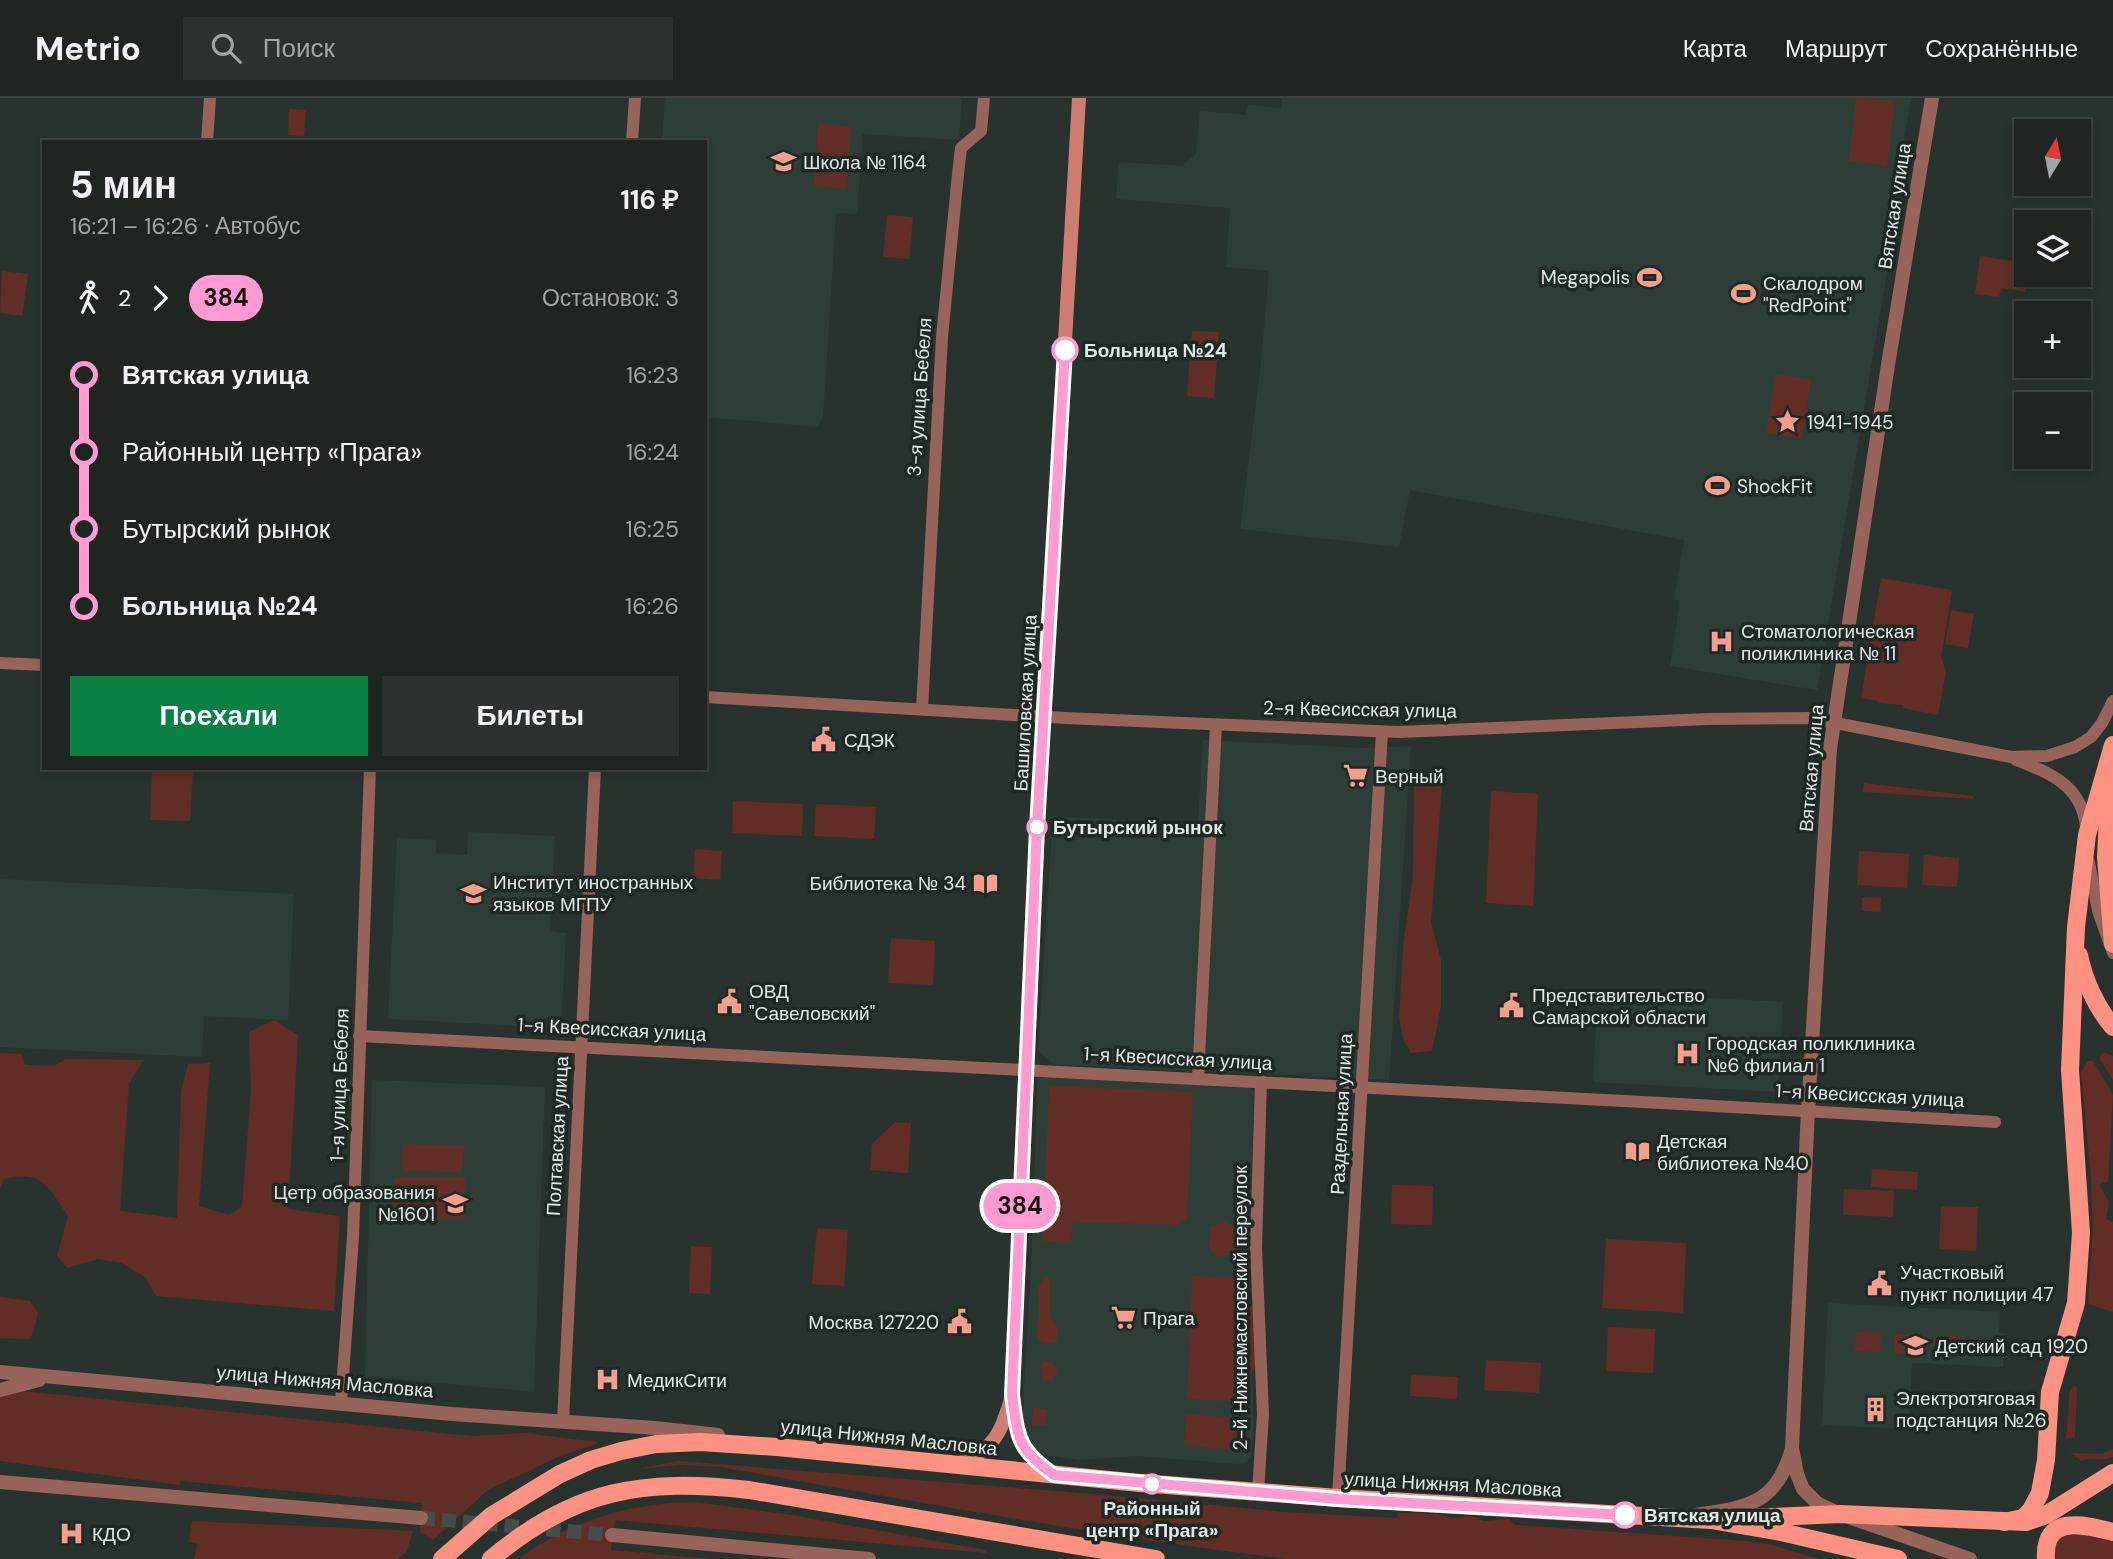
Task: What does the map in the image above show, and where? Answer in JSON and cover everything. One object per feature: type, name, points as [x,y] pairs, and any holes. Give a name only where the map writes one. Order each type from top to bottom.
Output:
[{"type":"main road","name":"Башиловская улица","points":[[1054,1475],[1023,1449],[1012,1395],[1044,716],[1079,98]]},
{"type":"main road","points":[[2004,1522],[2022,1518],[2031,1510],[2040,1493],[2046,1460],[2050,1392],[2076,1303],[2081,1233],[2070,1070],[2076,927],[2087,835],[2113,744]]},
{"type":"main road","points":[[2113,744],[2106,857],[2113,944]]},
{"type":"main road","points":[[2076,927],[2080,961],[2087,983],[2113,1027]]},
{"type":"main road","name":"Башиловская улица","points":[[952,1466],[976,1456],[994,1442],[1012,1395]]},
{"type":"main road","points":[[442,1559],[491,1516],[525,1493],[591,1460],[656,1444],[701,1442],[777,1447]]},
{"type":"main road","name":"улица Нижняя Масловка","points":[[777,1447],[952,1466],[1338,1499],[1711,1520],[1807,1537],[1898,1559]]},
{"type":"main road","points":[[1711,1520],[1840,1514],[2026,1522],[2046,1515],[2113,1473]]},
{"type":"main road","points":[[491,1559],[545,1519],[582,1502],[621,1491],[707,1485],[1156,1559]]},
{"type":"main road","points":[[2046,1559],[2048,1541],[2064,1526],[2074,1523],[2113,1532]]},
{"type":"street","points":[[207,140],[210,98]]},
{"type":"street","points":[[632,140],[635,98]]},
{"type":"street","name":"3-я улица Бебеля","points":[[922,709],[942,337],[959,166],[961,148],[981,131],[984,98]]},
{"type":"street","name":"Вятская улица","points":[[1932,98],[1833,721],[1808,1110],[1792,1448],[1797,1474],[1809,1497],[1840,1514],[1970,1559]]},
{"type":"street","points":[[0,663],[42,665]]},
{"type":"street","name":"2-я Квесисская улица","points":[[707,697],[1382,732],[1708,719],[1810,718],[1833,721],[2011,757],[2046,771],[2072,790],[2085,815],[2091,877],[2098,911],[2113,953]]},
{"type":"street","name":"2-я Квесисская улица","points":[[2011,757],[2047,756],[2074,747],[2091,737],[2113,701]]},
{"type":"street","points":[[1198,1077],[1216,725]]},
{"type":"street","name":"Раздельная улица","points":[[1338,1499],[1382,732]]},
{"type":"street","name":"1-я улица Бебеля","points":[[341,1403],[353,1237],[370,770]]},
{"type":"street","name":"Полтавская улица","points":[[563,1421],[595,770]]},
{"type":"street","name":"1-я Квесисская улица","points":[[359,1036],[1198,1077],[1995,1122]]},
{"type":"street","name":"2-й Нижнемасловский переулок","points":[[1258,1492],[1263,1414],[1256,1247],[1261,1081]]},
{"type":"street","name":"улица Нижняя Масловка","points":[[0,1372],[719,1435],[777,1447]]},
{"type":"street","points":[[0,1390],[54,1377]]},
{"type":"street","name":"Вятская улица","points":[[1678,1517],[1734,1509],[1766,1494],[1783,1476],[1792,1448]]},
{"type":"street","points":[[0,1479],[50,1486],[421,1518]]},
{"type":"street","points":[[612,1535],[869,1559]]},
{"type":"shaded area","points":[[665,98],[962,98],[959,140],[863,134],[857,214],[836,213],[823,418],[818,427],[707,417],[707,140],[662,140]]},
{"type":"shaded area","points":[[1282,98],[1911,98],[1896,187],[1901,189],[1817,690],[1670,666],[1680,601],[1674,599],[1684,540],[1410,490],[1399,547],[1240,529],[1261,363],[1269,271],[1226,267],[1230,208],[1116,199],[1119,162],[1182,166],[1196,154],[1200,111],[1246,115],[1248,105],[1281,108]]},
{"type":"shaded area","points":[[1856,98],[1895,101],[1887,166],[1849,161]]},
{"type":"shaded area","points":[[289,109],[306,110],[304,136],[288,135]]},
{"type":"shaded area","points":[[818,124],[851,127],[847,189],[814,186]]},
{"type":"shaded area","points":[[887,215],[913,217],[909,259],[883,257]]},
{"type":"shaded area","points":[[1980,256],[2014,261],[2014,287],[2025,287],[2025,292],[2001,288],[1999,297],[1975,294]]},
{"type":"shaded area","points":[[2,271],[28,274],[22,316],[0,313]]},
{"type":"shaded area","points":[[1192,331],[1219,332],[1214,398],[1187,396]]},
{"type":"shaded area","points":[[1776,374],[1811,380],[1802,439],[1766,433]]},
{"type":"shaded area","points":[[1881,578],[1952,590],[1941,657],[1946,672],[1938,715],[1903,708],[1903,705],[1878,703],[1861,698]]},
{"type":"shaded area","points":[[1951,610],[1974,614],[1968,648],[1945,644]]},
{"type":"shaded area","points":[[1203,740],[1365,748],[1411,746],[1389,1080],[1053,1064],[1038,1050],[1053,816],[1198,824]]},
{"type":"shaded area","points":[[152,770],[193,770],[190,821],[150,820]]},
{"type":"shaded area","points":[[1414,773],[1443,773],[1431,922],[1441,960],[1441,1006],[1432,1051],[1411,1053],[1403,1039],[1399,1017],[1403,946],[1413,876]]},
{"type":"shaded area","points":[[1864,783],[1974,796],[1973,799],[1863,792]]},
{"type":"shaded area","points":[[1491,791],[1538,794],[1533,906],[1486,903]]},
{"type":"shaded area","points":[[733,801],[803,804],[802,836],[732,833]]},
{"type":"shaded area","points":[[816,804],[876,807],[874,839],[814,836]]},
{"type":"shaded area","name":"Институт иностранных языков МГПУ","points":[[468,832],[555,836],[550,931],[566,933],[561,1028],[388,1019],[397,838],[436,840],[436,853],[467,855]]},
{"type":"shaded area","points":[[695,849],[722,851],[720,880],[693,878]]},
{"type":"shaded area","points":[[1859,851],[1909,854],[1907,888],[1857,885]]},
{"type":"shaded area","points":[[1924,855],[1959,858],[1957,887],[1922,885]]},
{"type":"shaded area","points":[[0,879],[294,894],[288,1020],[204,1016],[202,1057],[0,1047]]},
{"type":"shaded area","points":[[1862,897],[1881,898],[1880,912],[1862,911]]},
{"type":"shaded area","points":[[891,938],[935,941],[933,985],[888,983]]},
{"type":"shaded area","name":"Городская поликлиника №6 филиал 1","points":[[1614,993],[1783,1002],[1778,1092],[1593,1082],[1596,1026],[1612,1027]]},
{"type":"shaded area","points":[[274,1020],[298,1035],[288,1209],[340,1216],[334,1311],[156,1296],[145,1277],[122,1263],[98,1259],[67,1268],[57,1256],[68,1216],[49,1189],[28,1176],[4,1179],[0,1189],[0,1053],[21,1054],[25,1065],[54,1066],[66,1059],[143,1060],[129,1084],[120,1211],[177,1218],[181,1091],[188,1064],[210,1063],[199,1206],[229,1215],[242,1207],[251,1089],[249,1032]]},
{"type":"shaded area","points":[[2103,1052],[2113,1056],[2113,1080],[2099,1058]]},
{"type":"shaded area","points":[[2088,1061],[2093,1061],[2113,1095],[2108,1181],[2099,1185],[2109,1202],[2106,1219],[2113,1222],[2113,1312],[2088,1304],[2093,1226],[2081,1072]]},
{"type":"shaded area","points":[[1038,1076],[1249,1087],[1254,1092],[1249,1279],[1254,1426],[1251,1457],[1246,1463],[1137,1456],[1079,1460],[1044,1455],[1029,1445],[1022,1424]]},
{"type":"shaded area","name":"Цетр образования №1601","points":[[372,1080],[545,1087],[534,1392],[365,1376]]},
{"type":"shaded area","points":[[1049,1086],[1193,1092],[1187,1219],[1178,1225],[1073,1222],[1071,1243],[1043,1241]]},
{"type":"shaded area","points":[[895,1122],[911,1123],[908,1173],[870,1170],[872,1144]]},
{"type":"shaded area","points":[[403,1144],[464,1146],[462,1172],[403,1171]]},
{"type":"shaded area","points":[[1872,1169],[1918,1172],[1917,1190],[1871,1187]]},
{"type":"shaded area","points":[[395,1177],[465,1178],[464,1219],[394,1218]]},
{"type":"shaded area","points":[[1392,1185],[1433,1186],[1432,1225],[1391,1224]]},
{"type":"shaded area","points":[[1844,1189],[1894,1191],[1893,1217],[1843,1215]]},
{"type":"shaded area","points":[[1941,1206],[1978,1207],[1976,1251],[1939,1249]]},
{"type":"shaded area","points":[[1225,1222],[1236,1227],[1244,1236],[1242,1254],[1216,1256],[1209,1247],[1211,1226]]},
{"type":"shaded area","points":[[817,1228],[848,1230],[844,1286],[812,1284]]},
{"type":"shaded area","points":[[1606,1239],[1686,1243],[1683,1313],[1602,1308]]},
{"type":"shaded area","points":[[691,1246],[712,1247],[710,1294],[689,1293]]},
{"type":"shaded area","points":[[1045,1276],[1050,1280],[1050,1312],[1058,1328],[1057,1342],[1044,1343],[1037,1338],[1038,1287]]},
{"type":"shaded area","points":[[1192,1276],[1244,1278],[1245,1309],[1255,1305],[1255,1366],[1246,1385],[1246,1402],[1187,1399]]},
{"type":"shaded area","points":[[0,1297],[30,1301],[38,1314],[31,1339],[0,1338]]},
{"type":"shaded area","name":"Детский сад 1920","points":[[1828,1303],[2000,1312],[1999,1333],[2005,1334],[2003,1367],[1912,1363],[1909,1429],[1822,1425]]},
{"type":"shaded area","points":[[1608,1327],[1655,1329],[1653,1373],[1606,1371]]},
{"type":"shaded area","points":[[1856,1332],[1881,1333],[1880,1352],[1855,1351]]},
{"type":"shaded area","points":[[1895,1334],[1920,1335],[1919,1354],[1894,1353]]},
{"type":"shaded area","points":[[1933,1336],[1959,1337],[1958,1356],[1932,1355]]},
{"type":"shaded area","points":[[1486,1360],[1541,1363],[1539,1393],[1484,1390]]},
{"type":"shaded area","points":[[1042,1361],[1053,1363],[1058,1372],[1052,1381],[1043,1380],[1040,1368]]},
{"type":"shaded area","points":[[1411,1375],[1458,1377],[1457,1399],[1410,1396]]},
{"type":"shaded area","points":[[2074,1386],[2077,1387],[2075,1437],[2066,1439],[2070,1390]]},
{"type":"shaded area","points":[[22,1391],[472,1436],[525,1433],[597,1444],[560,1456],[488,1490],[433,1540],[420,1532],[422,1503],[180,1481],[180,1485],[0,1461],[0,1394]]},
{"type":"shaded area","points":[[1033,1408],[1047,1409],[1046,1425],[1032,1425]]},
{"type":"shaded area","points":[[1186,1414],[1238,1418],[1236,1450],[1184,1445]]},
{"type":"shaded area","points":[[2113,1449],[2113,1457],[2105,1459],[2082,1461],[2070,1453],[2102,1454]]},
{"type":"shaded area","points":[[678,1461],[1284,1512],[1396,1518],[1398,1513],[1436,1514],[1453,1518],[1471,1516],[1484,1521],[1509,1519],[1516,1525],[1768,1544],[1820,1559],[1288,1559],[932,1505],[721,1467],[680,1465],[637,1469]]},
{"type":"shaded area","points":[[694,1502],[792,1515],[986,1550],[986,1553],[615,1520],[611,1550],[711,1559],[519,1559],[559,1534],[602,1516],[647,1506]]},
{"type":"shaded area","points":[[192,1521],[413,1531],[407,1551],[398,1559],[194,1559],[197,1544],[189,1542]]},
{"type":"shaded area","points":[[2070,1532],[2087,1533],[2113,1542],[2113,1559],[2053,1559],[2057,1542]]},
{"type":"tunnel","points":[[421,1518],[612,1535]]},
{"type":"bus line","name":"384","points":[[1065,350],[1037,828],[1012,1395],[1023,1449],[1054,1475],[1338,1499],[1625,1515]]},
{"type":"place","name":"Школа № 1164","points":[[783,162]]},
{"type":"place","name":"Megapolis","points":[[1650,277]]},
{"type":"place","name":"Скалодром \"RedPoint\"","points":[[1743,294]]},
{"type":"place","name":"Больница №24","points":[[1065,350]]},
{"type":"place","name":"1941-1945","points":[[1787,422]]},
{"type":"place","name":"ShockFit","points":[[1717,486]]},
{"type":"place","name":"Стоматологическая поликлиника № 11","points":[[1721,642]]},
{"type":"place","name":"СДЭК","points":[[824,740]]},
{"type":"place","name":"Верный","points":[[1355,776]]},
{"type":"place","name":"Бутырский рынок","points":[[1037,827]]},
{"type":"place","name":"Библиотека № 34","points":[[986,883]]},
{"type":"place","name":"Институт иностранных языков МГПУ","points":[[473,893]]},
{"type":"place","name":"ОВД \"Савеловский\"","points":[[729,1002]]},
{"type":"place","name":"Представительство Самарской области","points":[[1512,1006]]},
{"type":"place","name":"Городская поликлиника №6 филиал 1","points":[[1687,1054]]},
{"type":"place","name":"Детская библиотека №40","points":[[1637,1152]]},
{"type":"place","name":"Цетр образования №1601","points":[[455,1203]]},
{"type":"place","name":"Участковый пункт полиции 47","points":[[1880,1283]]},
{"type":"place","name":"Прага","points":[[1123,1318]]},
{"type":"place","name":"Москва 127220","points":[[959,1322]]},
{"type":"place","name":"Детский сад 1920","points":[[1915,1346]]},
{"type":"place","name":"МедикСити","points":[[607,1380]]},
{"type":"place","name":"Электротяговая подстанция №26","points":[[1876,1409]]},
{"type":"place","name":"Районный центр «Прага»","points":[[1152,1484]]},
{"type":"place","name":"Вятская улица","points":[[1625,1515]]},
{"type":"place","name":"КДО","points":[[72,1534]]}]
